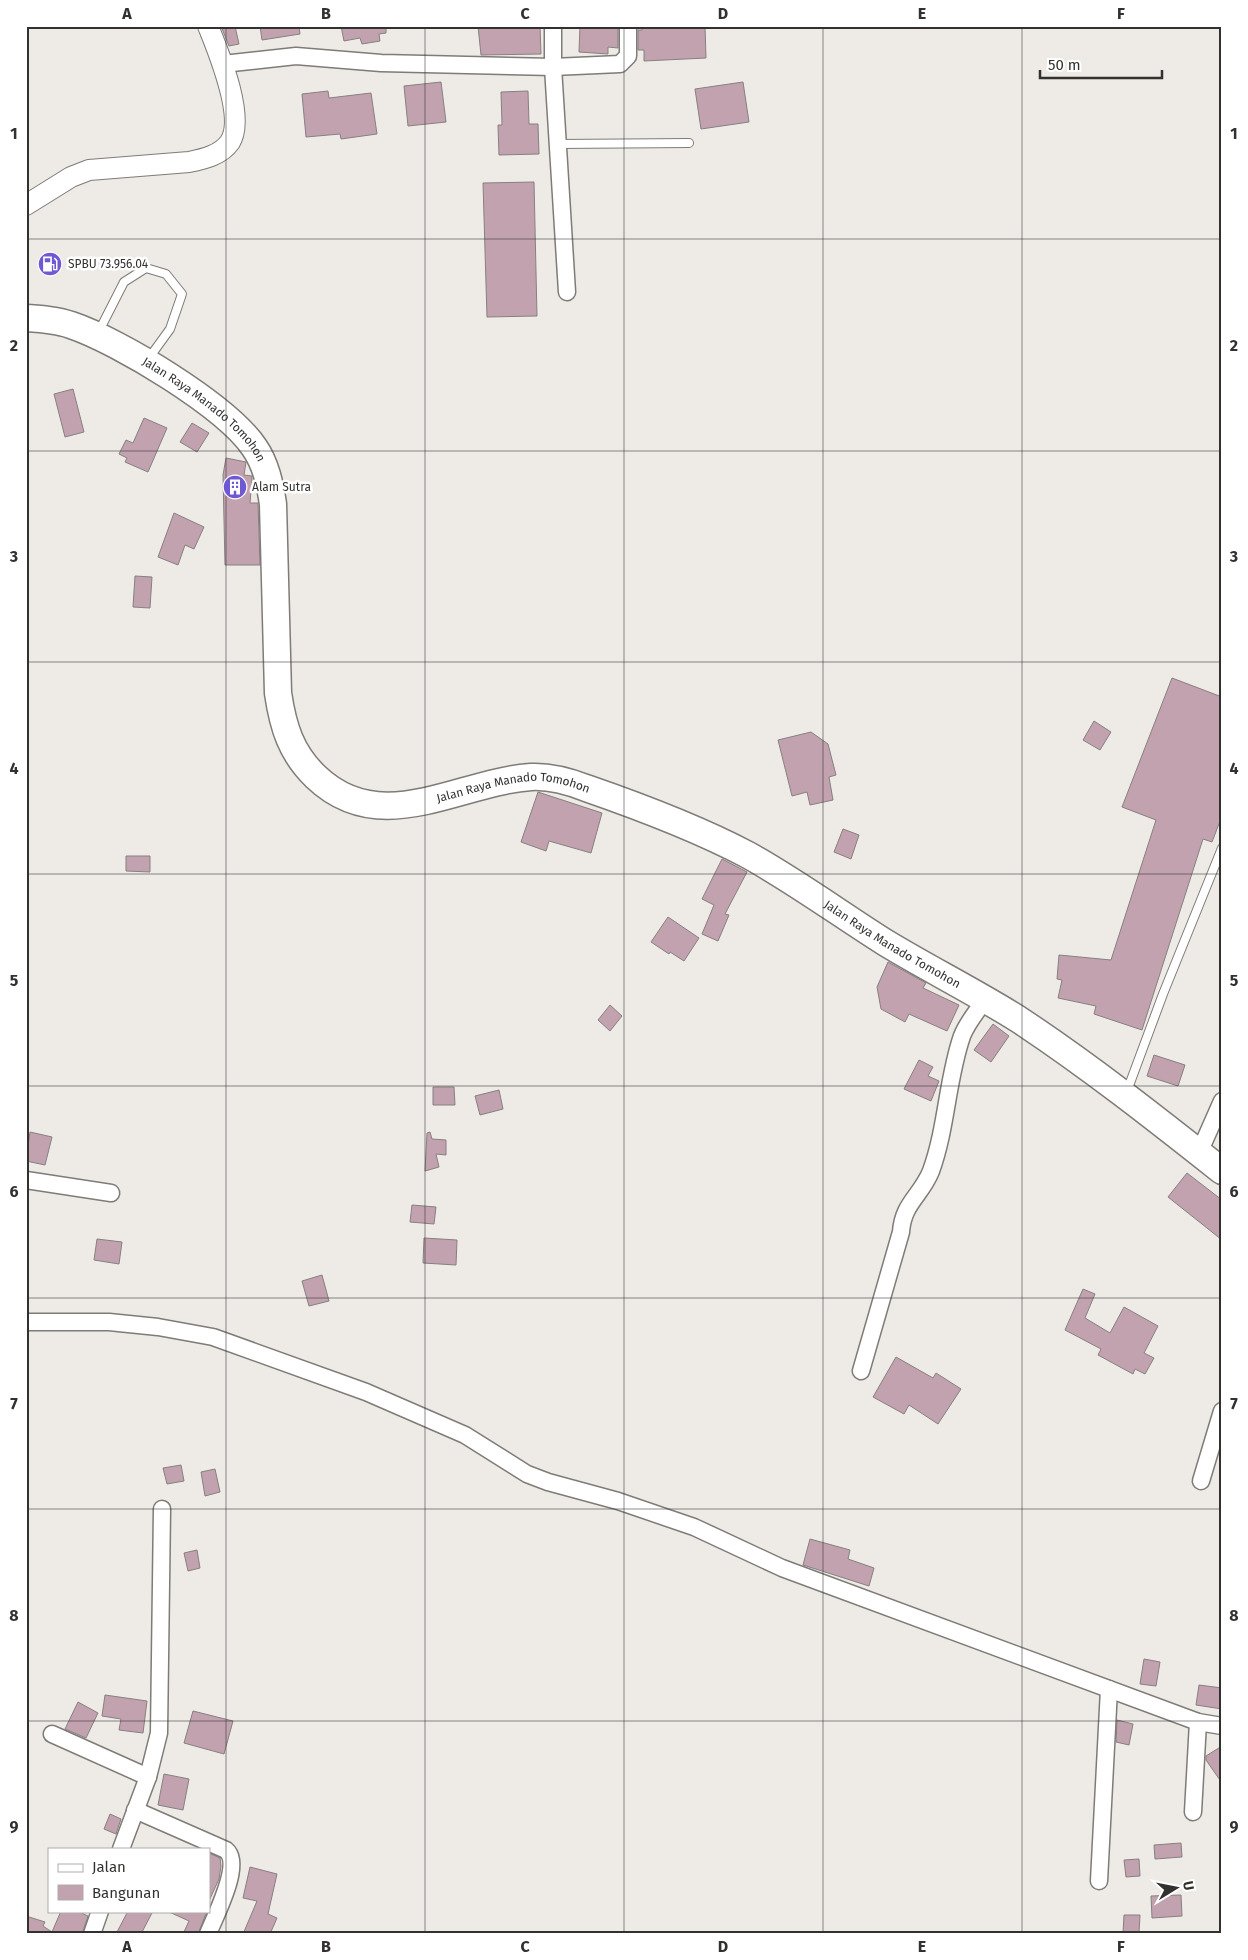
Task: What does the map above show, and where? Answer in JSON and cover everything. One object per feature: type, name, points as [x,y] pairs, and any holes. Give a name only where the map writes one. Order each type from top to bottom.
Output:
[{"type":"highway","name":"Jalan Raya Manado Tomohon","points":[[26,318],[63,323],[96,335],[146,362],[227,420],[246,437],[262,463],[273,504],[278,693],[285,731],[294,752],[327,788],[354,801],[387,806],[452,795],[510,780],[546,777],[572,783],[666,818],[747,855],[887,943],[1016,1018],[1126,1096],[1222,1171]]},
{"type":"street","points":[[26,205],[71,177],[89,170],[189,162],[205,159],[224,149],[233,137],[235,118],[223,64],[208,26]]},
{"type":"street","points":[[553,26],[553,67],[568,292]]},
{"type":"street","points":[[223,64],[296,56],[381,63],[553,67],[624,62],[628,56],[628,26]]},
{"type":"street","points":[[861,1371],[901,1232],[904,1212],[922,1188],[930,1171],[963,1035],[984,1000]]},
{"type":"street","points":[[1199,1153],[1222,1102]]},
{"type":"street","points":[[26,1180],[111,1193]]},
{"type":"street","points":[[26,1322],[110,1322],[158,1327],[213,1336],[366,1392],[465,1435],[527,1474],[548,1482],[618,1501],[694,1527],[782,1568],[1083,1677],[1109,1689],[1198,1722],[1222,1726]]},
{"type":"street","points":[[1201,1481],[1222,1411]]},
{"type":"street","points":[[121,1848],[156,1753],[161,1710],[162,1509]]},
{"type":"street","points":[[1100,1881],[1109,1689]]},
{"type":"street","points":[[1193,1812],[1198,1722]]},
{"type":"street","points":[[52,1734],[148,1777]]},
{"type":"street","points":[[135,1810],[229,1853],[233,1862],[229,1880],[208,1934]]},
{"type":"street","points":[[92,1934],[100,1912]]},
{"type":"lane","points":[[558,144],[689,143]]},
{"type":"lane","points":[[96,335],[124,282],[146,268],[166,274],[182,294],[170,328],[146,362]]},
{"type":"lane","points":[[1126,1096],[1163,994],[1222,848]]},
{"type":"building","points":[[221,26],[235,26],[239,44],[229,46]]},
{"type":"building","points":[[260,26],[299,26],[300,34],[262,40]]},
{"type":"building","points":[[341,26],[386,26],[386,33],[379,34],[380,41],[362,44],[360,38],[344,41]]},
{"type":"building","points":[[478,26],[540,26],[541,54],[481,55]]},
{"type":"building","points":[[580,26],[618,28],[618,48],[608,47],[608,54],[579,52]]},
{"type":"building","points":[[642,26],[705,26],[706,58],[644,61],[644,50],[638,50],[638,30],[642,30]]},
{"type":"building","points":[[441,82],[446,122],[408,126],[404,86]]},
{"type":"building","points":[[743,82],[749,122],[701,129],[695,89]]},
{"type":"building","points":[[328,91],[329,98],[371,93],[377,134],[341,139],[340,134],[306,137],[302,94]]},
{"type":"building","points":[[528,91],[529,124],[538,124],[539,154],[499,155],[498,125],[502,125],[501,92]]},
{"type":"building","points":[[534,182],[537,316],[487,317],[483,183]]},
{"type":"building","points":[[73,389],[84,432],[65,437],[54,394]]},
{"type":"building","points":[[144,418],[167,428],[148,472],[125,462],[127,458],[119,454],[126,440],[133,443]]},
{"type":"building","points":[[192,423],[209,433],[197,452],[180,442]]},
{"type":"building","points":[[226,458],[246,462],[244,475],[252,476],[250,503],[258,503],[260,565],[225,565],[223,475]]},
{"type":"building","points":[[174,513],[204,527],[194,549],[185,545],[178,565],[158,557]]},
{"type":"building","points":[[135,576],[152,577],[150,608],[133,607]]},
{"type":"building","points":[[1172,678],[1222,697],[1222,816],[1212,842],[1203,839],[1142,1030],[1094,1014],[1096,1006],[1058,998],[1062,980],[1057,979],[1059,955],[1111,960],[1156,820],[1122,807]]},
{"type":"building","points":[[1094,721],[1111,732],[1100,750],[1083,740]]},
{"type":"building","points":[[811,732],[828,744],[836,775],[829,777],[833,800],[810,805],[807,792],[792,796],[778,740]]},
{"type":"building","points":[[538,792],[602,813],[591,853],[549,841],[546,851],[521,842]]},
{"type":"building","points":[[843,829],[859,835],[851,859],[834,852]]},
{"type":"building","points":[[126,856],[150,856],[150,872],[126,871]]},
{"type":"building","points":[[722,859],[747,872],[725,914],[729,915],[718,941],[702,934],[714,905],[702,899]]},
{"type":"building","points":[[668,917],[699,938],[684,961],[651,942]]},
{"type":"building","points":[[888,962],[926,983],[923,988],[959,1005],[947,1031],[909,1014],[905,1022],[881,1009],[877,987]]},
{"type":"building","points":[[610,1005],[622,1016],[610,1031],[598,1020]]},
{"type":"building","points":[[993,1024],[1009,1036],[991,1062],[974,1050]]},
{"type":"building","points":[[1154,1055],[1185,1065],[1178,1086],[1147,1076]]},
{"type":"building","points":[[919,1060],[933,1067],[928,1076],[939,1081],[931,1101],[904,1089]]},
{"type":"building","points":[[433,1087],[454,1087],[455,1105],[433,1105]]},
{"type":"building","points":[[499,1090],[503,1109],[480,1115],[475,1096]]},
{"type":"building","points":[[30,1132],[52,1137],[45,1165],[26,1161]]},
{"type":"building","points":[[430,1132],[432,1139],[446,1140],[446,1155],[436,1154],[439,1167],[425,1171],[427,1133]]},
{"type":"building","points":[[1187,1173],[1222,1200],[1222,1240],[1168,1197]]},
{"type":"building","points":[[412,1205],[436,1207],[434,1224],[410,1222]]},
{"type":"building","points":[[424,1238],[457,1240],[456,1265],[423,1263]]},
{"type":"building","points":[[97,1239],[122,1242],[119,1264],[94,1260]]},
{"type":"building","points":[[322,1275],[329,1301],[309,1306],[302,1281]]},
{"type":"building","points":[[1083,1289],[1095,1294],[1085,1318],[1110,1333],[1124,1307],[1158,1326],[1144,1353],[1154,1358],[1145,1374],[1135,1369],[1133,1374],[1098,1355],[1101,1349],[1065,1330]]},
{"type":"building","points":[[896,1357],[933,1378],[936,1373],[961,1389],[938,1424],[909,1405],[904,1414],[873,1397]]},
{"type":"building","points":[[181,1465],[184,1481],[167,1484],[163,1468]]},
{"type":"building","points":[[215,1469],[220,1492],[205,1496],[201,1472]]},
{"type":"building","points":[[810,1539],[850,1550],[848,1559],[874,1568],[869,1586],[803,1565]]},
{"type":"building","points":[[197,1550],[200,1568],[188,1571],[184,1553]]},
{"type":"building","points":[[1144,1659],[1160,1662],[1156,1686],[1140,1684]]},
{"type":"building","points":[[1199,1685],[1222,1688],[1222,1709],[1196,1705]]},
{"type":"building","points":[[105,1695],[147,1701],[143,1733],[119,1730],[121,1719],[102,1716]]},
{"type":"building","points":[[78,1702],[98,1713],[86,1738],[65,1729]]},
{"type":"building","points":[[193,1711],[233,1721],[224,1754],[184,1743]]},
{"type":"building","points":[[1117,1720],[1133,1724],[1129,1745],[1116,1742]]},
{"type":"building","points":[[1222,1746],[1222,1783],[1206,1760],[1206,1756]]},
{"type":"building","points":[[164,1774],[189,1779],[183,1810],[158,1805]]},
{"type":"building","points":[[110,1814],[121,1819],[116,1834],[104,1829]]},
{"type":"building","points":[[1181,1843],[1182,1857],[1155,1859],[1154,1845]]},
{"type":"building","points":[[210,1853],[220,1858],[219,1879],[210,1899]]},
{"type":"building","points":[[1139,1859],[1140,1876],[1126,1877],[1124,1860]]},
{"type":"building","points":[[250,1867],[277,1874],[268,1914],[277,1918],[270,1934],[243,1934],[257,1901],[243,1898]]},
{"type":"building","points":[[1181,1895],[1182,1916],[1152,1918],[1151,1896]]},
{"type":"building","points":[[61,1912],[79,1912],[88,1916],[82,1934],[26,1934],[26,1916],[45,1922],[43,1926],[52,1932]]},
{"type":"building","points":[[127,1912],[152,1912],[141,1934],[116,1934]]},
{"type":"building","points":[[169,1912],[207,1912],[198,1934],[183,1934],[189,1921]]},
{"type":"building","points":[[1124,1915],[1140,1915],[1139,1933],[1123,1933]]},
{"type":"place","name":"SPBU 73.956.04","points":[[50,264]]},
{"type":"place","name":"Alam Sutra","points":[[235,487]]}]
